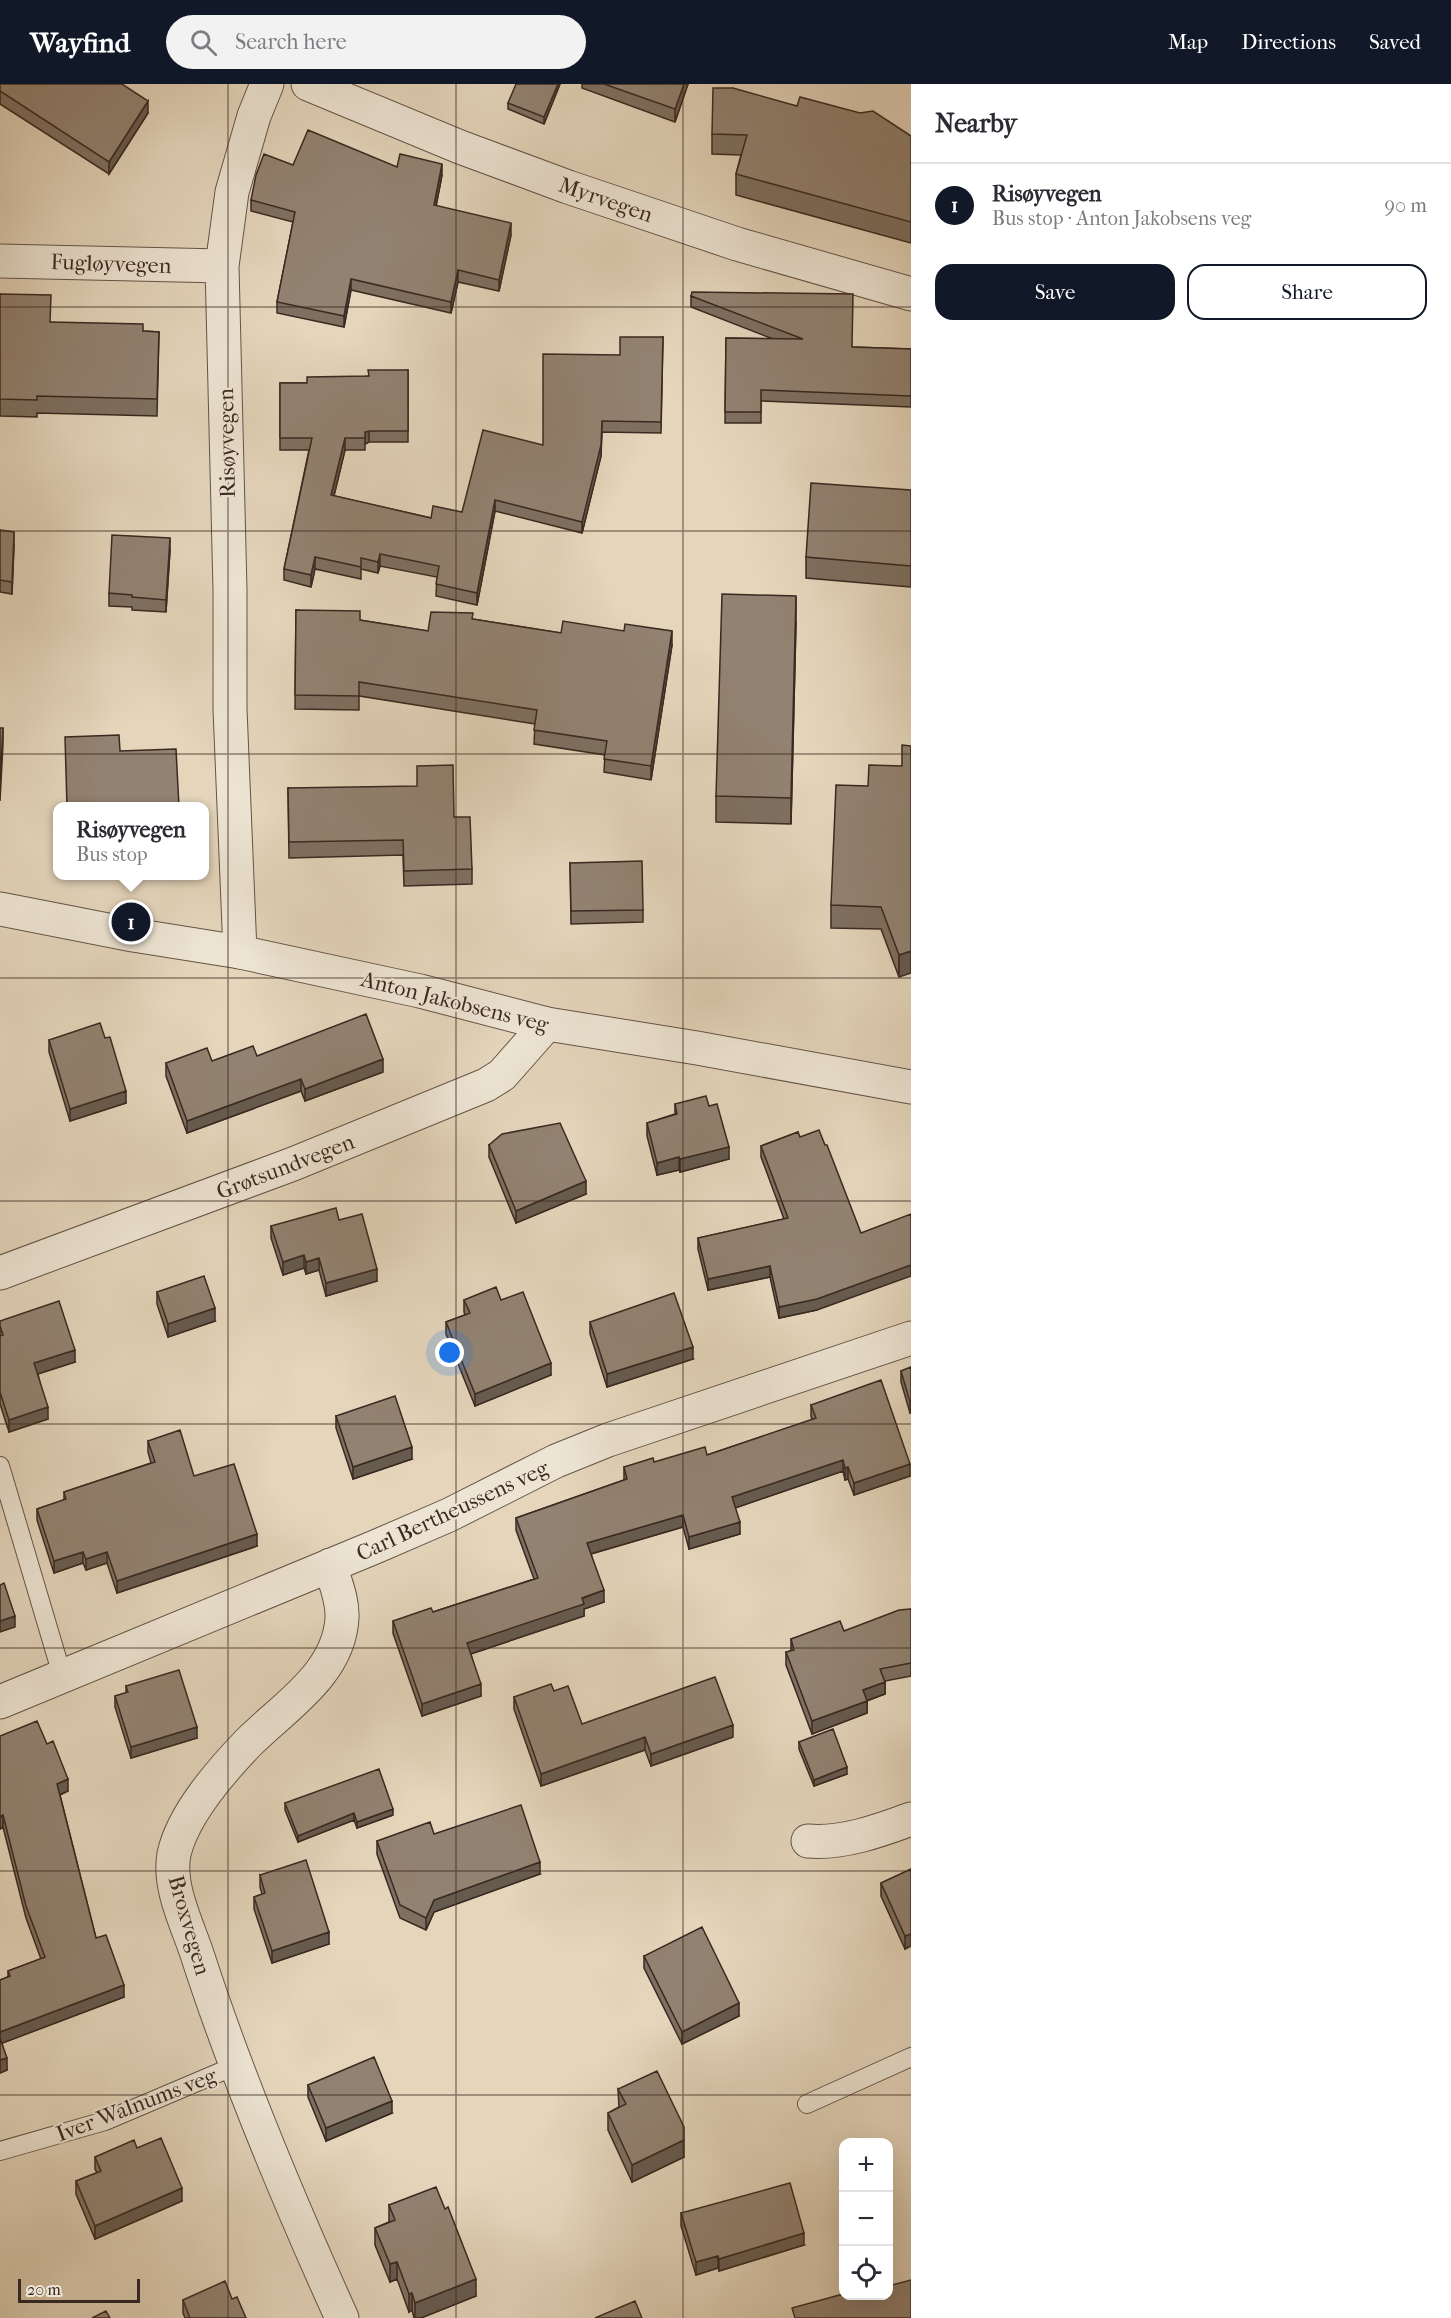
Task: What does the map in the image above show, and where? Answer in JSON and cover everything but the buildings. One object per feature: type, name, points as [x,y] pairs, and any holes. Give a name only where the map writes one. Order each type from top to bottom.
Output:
[{"type":"street","name":"Risøyvegen","points":[[240,951],[231,732],[222,266],[232,192],[254,116],[267,84]]},
{"type":"street","name":"Myrvegen","points":[[308,84],[460,147],[568,187],[737,244],[911,294]]},
{"type":"street","name":"Fugløyvegen","points":[[0,261],[222,266]]},
{"type":"street","name":"Anton Jakobsens veg","points":[[0,909],[133,935],[240,951],[420,991],[547,1024],[697,1048],[911,1087]]},
{"type":"street","name":"Grøtsundvegen","points":[[0,1273],[293,1164],[486,1085],[502,1075],[547,1024]]},
{"type":"street","name":"Carl Bertheussens veg","points":[[0,1702],[449,1515],[556,1461],[609,1440],[911,1338]]},
{"type":"street","name":"Broxvegen","points":[[330,1565],[341,1602],[342,1618],[339,1634],[330,1657],[298,1699],[250,1741],[225,1768],[191,1815],[180,1836],[174,1855],[174,1881],[210,1995],[281,2176],[342,2318]]},
{"type":"street","points":[[808,1841],[822,1843],[881,1830],[911,1819]]},
{"type":"lane","points":[[0,1466],[62,1675]]},
{"type":"lane","points":[[807,2104],[911,2056]]},
{"type":"lane","name":"Iver Walnums veg","points":[[0,2151],[105,2121],[237,2065]]},
{"type":"place","name":"Risøyvegen","points":[[131,922]]}]
